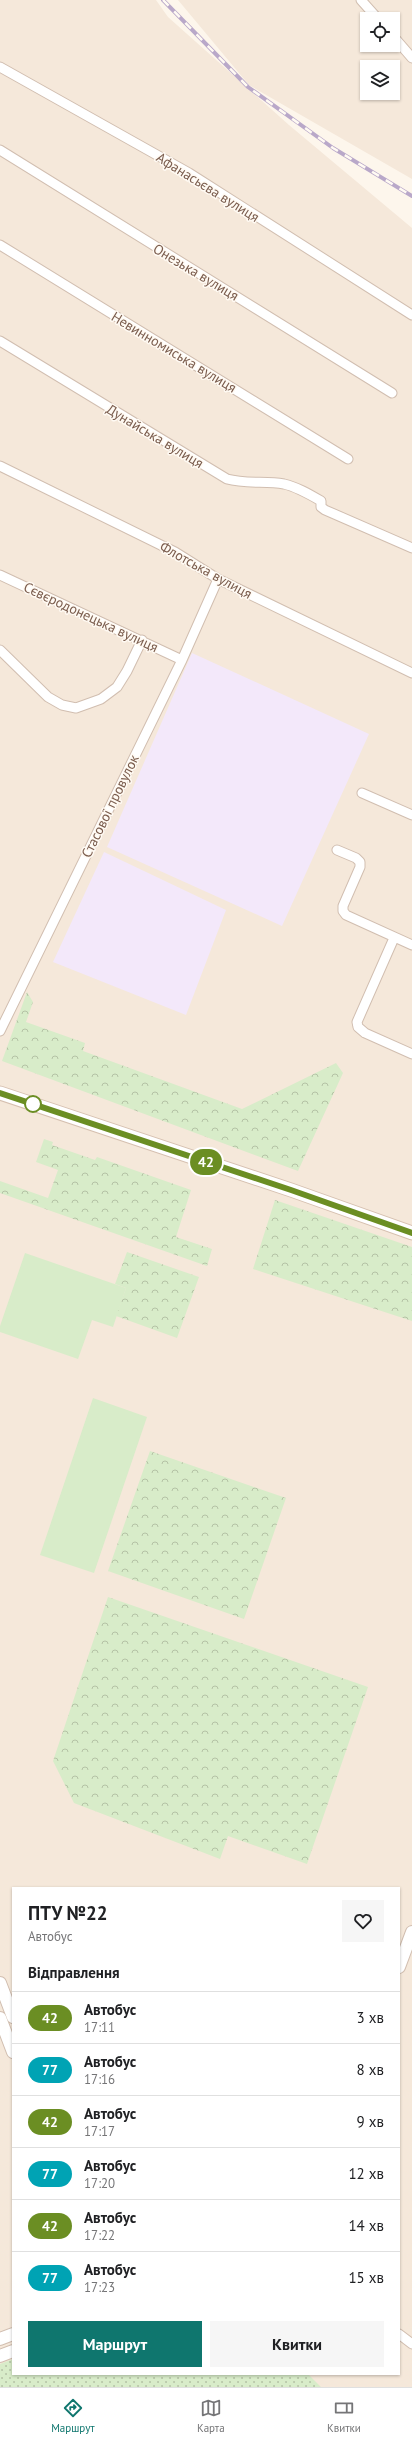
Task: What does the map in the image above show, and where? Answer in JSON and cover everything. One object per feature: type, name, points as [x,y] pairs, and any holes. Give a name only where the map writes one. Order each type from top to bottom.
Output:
[{"type":"main road","points":[[0,1093],[291,1190],[412,1233]]},
{"type":"street","points":[[361,0],[372,12]]},
{"type":"street","points":[[400,44],[412,58]]},
{"type":"street","name":"Афанасьєва вулиця","points":[[0,67],[188,173],[412,315]]},
{"type":"street","name":"Онезька вулиця","points":[[0,150],[392,393]]},
{"type":"street","name":"Невинномиська вулиця","points":[[0,245],[348,459]]},
{"type":"street","name":"Дунайська вулиця","points":[[0,341],[227,479],[238,482],[282,484],[297,488],[321,500],[321,506],[326,510],[412,548]]},
{"type":"street","name":"Флотська вулиця","points":[[0,466],[175,552],[218,580],[412,673]]},
{"type":"street","name":"Сєвєродонецька вулиця","points":[[0,575],[182,660]]},
{"type":"street","name":"Стасової провулок","points":[[0,1031],[182,660],[218,580]]},
{"type":"street","points":[[0,650],[48,697],[62,705],[76,708],[101,699],[116,687],[127,671],[142,640]]},
{"type":"street","points":[[362,793],[412,815]]},
{"type":"street","points":[[336,850],[356,858],[360,862],[360,867],[343,906],[343,911],[346,915],[412,946]]},
{"type":"street","points":[[394,938],[357,1022],[362,1031],[412,1054]]},
{"type":"street","points":[[400,1964],[412,1932]]},
{"type":"street","points":[[0,1983],[12,2015]]},
{"type":"street","points":[[6,2024],[12,2048]]},
{"type":"street","points":[[0,2339],[12,2334]]},
{"type":"street","points":[[400,2335],[412,2344]]},
{"type":"street","points":[[0,2356],[12,2351]]},
{"type":"shaded area","points":[[0,0],[156,0],[168,17],[289,125],[412,228],[412,2387],[0,2387]]},
{"type":"shaded area","points":[[178,0],[412,0],[412,179],[249,85]]},
{"type":"shaded area","points":[[192,653],[369,734],[282,926],[107,847]]},
{"type":"shaded area","points":[[104,852],[226,910],[186,1015],[53,962]]},
{"type":"green space","points":[[27,992],[33,1002],[26,1022],[85,1043],[83,1051],[242,1109],[336,1063],[343,1073],[298,1171],[2,1061]]},
{"type":"green space","points":[[44,1139],[53,1142],[52,1145],[95,1160],[97,1157],[191,1190],[176,1237],[212,1249],[207,1266],[0,1193],[0,1181],[48,1198],[58,1170],[36,1162]]},
{"type":"green space","points":[[275,1200],[412,1247],[412,1321],[253,1269]]},
{"type":"green space","points":[[127,1252],[199,1277],[177,1338],[116,1316],[126,1288],[115,1284]]},
{"type":"green space","points":[[25,1253],[126,1288],[113,1327],[92,1320],[78,1359],[0,1332],[0,1326]]},
{"type":"green space","points":[[93,1398],[147,1417],[94,1573],[40,1555]]},
{"type":"green space","points":[[150,1451],[286,1498],[244,1619],[108,1571]]},
{"type":"green space","points":[[108,1597],[368,1687],[307,1864],[228,1836],[220,1859],[74,1803],[53,1761]]},
{"type":"green space","points":[[12,2359],[12,2375],[309,2375],[321,2387],[0,2387],[0,2364]]},
{"type":"railway","points":[[163,0],[248,87],[333,148],[412,196]]},
{"type":"bus line","name":"42","points":[[0,1093],[291,1190],[412,1233]]}]
